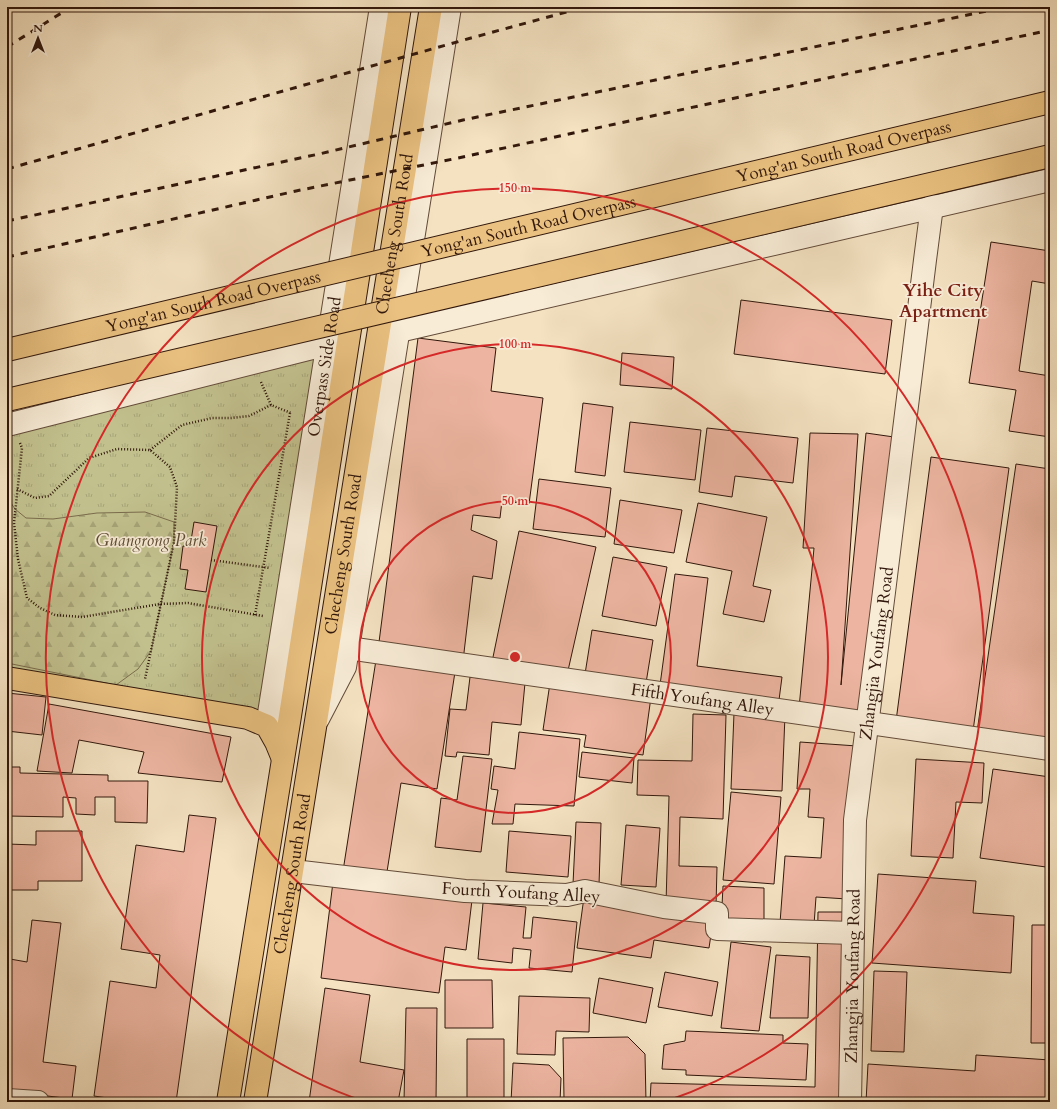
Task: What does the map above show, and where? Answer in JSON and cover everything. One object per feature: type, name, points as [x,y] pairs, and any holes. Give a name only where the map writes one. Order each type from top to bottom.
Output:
[{"type":"main road","name":"Checheng South Road","points":[[228,1102],[400,7]]},
{"type":"main road","name":"Checheng South Road","points":[[255,1102],[431,7]]},
{"type":"main road","name":"Yong'an South Road Overpass","points":[[7,350],[1050,102]]},
{"type":"main road","points":[[7,400],[1050,156]]},
{"type":"main road","points":[[7,678],[248,718],[267,726],[283,759]]},
{"type":"street","name":"Overpass Side Road","points":[[267,726],[381,7]]},
{"type":"street","points":[[317,722],[345,667],[450,7]]},
{"type":"street","points":[[398,331],[932,206],[1050,180]]},
{"type":"street","name":"Zhangjia Youfang Road","points":[[850,1102],[855,820],[932,206]]},
{"type":"street","points":[[9,425],[328,344]]},
{"type":"street","name":"Fifth Youfang Alley","points":[[355,650],[1050,749]]},
{"type":"street","name":"Fourth Youfang Alley","points":[[292,871],[465,891],[567,895],[585,892],[664,907],[717,913],[717,929],[853,933]]},
{"type":"street","points":[[7,1100],[38,1102]]},
{"type":"path","points":[[257,362],[260,379],[271,405],[298,416],[316,417]]},
{"type":"path","points":[[18,489],[35,498],[49,496],[89,458],[117,449],[150,450],[182,425],[212,418],[249,416],[271,405]]},
{"type":"path","points":[[255,615],[290,413]]},
{"type":"path","points":[[9,425],[22,448],[14,523],[18,559],[27,598],[40,608],[55,615],[82,617],[160,604],[188,603],[284,620]]},
{"type":"path","points":[[140,700],[174,542],[176,486],[170,468],[150,450]]},
{"type":"path","points":[[211,560],[292,572]]},
{"type":"green space","name":"Guangrong Park","points":[[328,344],[267,726],[7,678],[7,425]]},
{"type":"green space","points":[[7,497],[15,509],[26,518],[53,519],[97,513],[145,512],[174,522],[174,542],[151,651],[138,669],[116,685],[7,663]]},
{"type":"building","points":[[991,242],[1050,251],[1050,284],[1032,281],[1019,371],[1050,376],[1050,437],[1009,431],[1016,390],[969,383]]},
{"type":"building","points":[[741,300],[892,320],[885,374],[734,354]]},
{"type":"building","points":[[418,338],[496,348],[491,391],[543,398],[529,504],[502,501],[500,518],[473,515],[471,530],[497,541],[492,579],[473,576],[463,661],[378,650]]},
{"type":"building","points":[[622,353],[674,357],[672,389],[620,385]]},
{"type":"building","points":[[583,403],[613,407],[605,476],[575,472]]},
{"type":"building","points":[[630,422],[701,430],[695,480],[624,472]]},
{"type":"building","points":[[707,428],[798,438],[793,483],[735,476],[732,497],[699,492]]},
{"type":"building","points":[[810,433],[858,434],[841,685],[866,433],[894,437],[861,716],[799,708],[814,548],[803,548]]},
{"type":"building","points":[[931,457],[1009,468],[973,731],[896,721]]},
{"type":"building","points":[[1016,464],[1050,469],[1050,743],[977,732]]},
{"type":"building","points":[[539,479],[611,488],[605,537],[533,529]]},
{"type":"building","points":[[620,500],[682,510],[674,553],[614,544]]},
{"type":"building","points":[[698,503],[767,517],[753,586],[771,590],[764,622],[723,614],[732,571],[686,562]]},
{"type":"building","points":[[194,522],[217,526],[206,592],[185,589],[188,570],[180,569],[183,546],[190,547]]},
{"type":"building","points":[[519,531],[596,547],[567,675],[492,662]]},
{"type":"building","points":[[613,557],[667,567],[656,626],[602,616]]},
{"type":"building","points":[[675,574],[708,578],[697,666],[782,677],[779,700],[660,685]]},
{"type":"building","points":[[592,630],[653,640],[646,683],[585,674]]},
{"type":"building","points":[[376,660],[455,672],[437,789],[401,783],[386,878],[343,871]]},
{"type":"building","points":[[470,677],[525,683],[521,725],[492,722],[489,755],[457,752],[456,757],[445,756],[450,709],[466,710]]},
{"type":"building","points":[[550,683],[651,697],[643,755],[584,747],[586,735],[543,730]]},
{"type":"building","points":[[7,693],[46,697],[42,735],[7,731]]},
{"type":"building","points":[[49,704],[231,737],[222,782],[138,773],[144,752],[79,740],[72,773],[37,771]]},
{"type":"building","points":[[734,713],[785,715],[782,791],[731,789]]},
{"type":"building","points":[[693,714],[726,715],[723,819],[680,817],[679,866],[717,867],[716,906],[666,904],[669,796],[637,795],[638,760],[692,761]]},
{"type":"building","points":[[519,732],[580,739],[574,806],[515,804],[513,824],[492,824],[498,790],[491,789],[494,766],[515,769]]},
{"type":"building","points":[[800,742],[857,746],[847,899],[816,897],[814,925],[780,923],[785,856],[821,858],[824,818],[808,817],[810,789],[797,789]]},
{"type":"building","points":[[582,752],[634,758],[632,783],[579,777]]},
{"type":"building","points":[[463,756],[492,759],[481,852],[435,847],[441,798],[457,800]]},
{"type":"building","points":[[916,759],[984,763],[982,803],[956,802],[953,858],[911,856]]},
{"type":"building","points":[[7,767],[20,767],[20,773],[108,775],[108,781],[148,781],[147,823],[115,822],[115,797],[95,797],[95,815],[76,814],[76,798],[63,797],[63,817],[7,816]]},
{"type":"building","points":[[993,769],[1050,777],[1050,837],[1046,867],[980,858]]},
{"type":"building","points":[[731,792],[781,797],[774,884],[723,880]]},
{"type":"building","points":[[189,815],[216,818],[176,1102],[135,1102],[94,1096],[110,981],[156,988],[160,955],[121,949],[136,845],[184,852]]},
{"type":"building","points":[[576,822],[601,823],[599,885],[573,884]]},
{"type":"building","points":[[626,825],[660,828],[656,887],[621,885]]},
{"type":"building","points":[[36,831],[82,831],[82,881],[38,881],[38,890],[7,890],[7,844],[36,845]]},
{"type":"building","points":[[509,831],[571,836],[568,877],[506,872]]},
{"type":"building","points":[[878,874],[976,881],[973,913],[1014,916],[1011,973],[872,963]]},
{"type":"building","points":[[333,882],[472,900],[466,950],[445,947],[439,993],[321,978]]},
{"type":"building","points":[[723,886],[764,888],[764,926],[721,926]]},
{"type":"building","points":[[584,897],[713,921],[709,948],[654,940],[651,958],[577,948]]},
{"type":"building","points":[[483,903],[526,907],[523,938],[531,938],[533,917],[577,922],[572,972],[529,968],[531,950],[513,948],[512,963],[478,959]]},
{"type":"building","points":[[818,912],[851,912],[847,1102],[650,1102],[651,1083],[815,1087]]},
{"type":"building","points":[[32,920],[61,923],[43,1062],[76,1066],[72,1099],[7,1091],[7,982],[10,959],[27,962]]},
{"type":"building","points":[[1032,925],[1050,925],[1050,1043],[1031,1043]]},
{"type":"building","points":[[731,942],[771,947],[759,1031],[721,1028]]},
{"type":"building","points":[[776,955],[810,957],[808,1018],[770,1018]]},
{"type":"building","points":[[874,971],[907,972],[904,1052],[871,1051]]},
{"type":"building","points":[[665,972],[718,982],[712,1016],[658,1007]]},
{"type":"building","points":[[599,978],[653,988],[646,1023],[593,1013]]},
{"type":"building","points":[[445,980],[492,980],[493,1028],[445,1028]]},
{"type":"building","points":[[325,988],[370,995],[360,1062],[404,1070],[398,1102],[309,1102]]},
{"type":"building","points":[[519,996],[590,998],[589,1032],[556,1031],[555,1055],[517,1054]]},
{"type":"building","points":[[406,1008],[437,1008],[436,1102],[404,1102]]},
{"type":"building","points":[[686,1031],[783,1035],[783,1043],[808,1044],[806,1080],[686,1075],[686,1070],[662,1069],[664,1045],[685,1041]]},
{"type":"building","points":[[628,1037],[645,1054],[646,1102],[597,1102],[597,1098],[564,1099],[563,1038]]},
{"type":"building","points":[[467,1039],[504,1039],[504,1102],[467,1102]]},
{"type":"building","points":[[976,1055],[1050,1060],[1050,1102],[1012,1102],[970,1099],[969,1102],[866,1102],[868,1064],[975,1071]]},
{"type":"building","points":[[513,1063],[549,1065],[561,1078],[560,1102],[511,1102]]},
{"type":"railway","points":[[7,47],[71,7]]},
{"type":"railway","points":[[7,169],[585,7]]},
{"type":"railway","points":[[7,221],[319,154],[463,120],[1006,7]]},
{"type":"railway","points":[[7,257],[296,191],[458,158],[1050,30]]},
{"type":"district","name":"Yihe City Apartment","points":[[943,300]]}]
